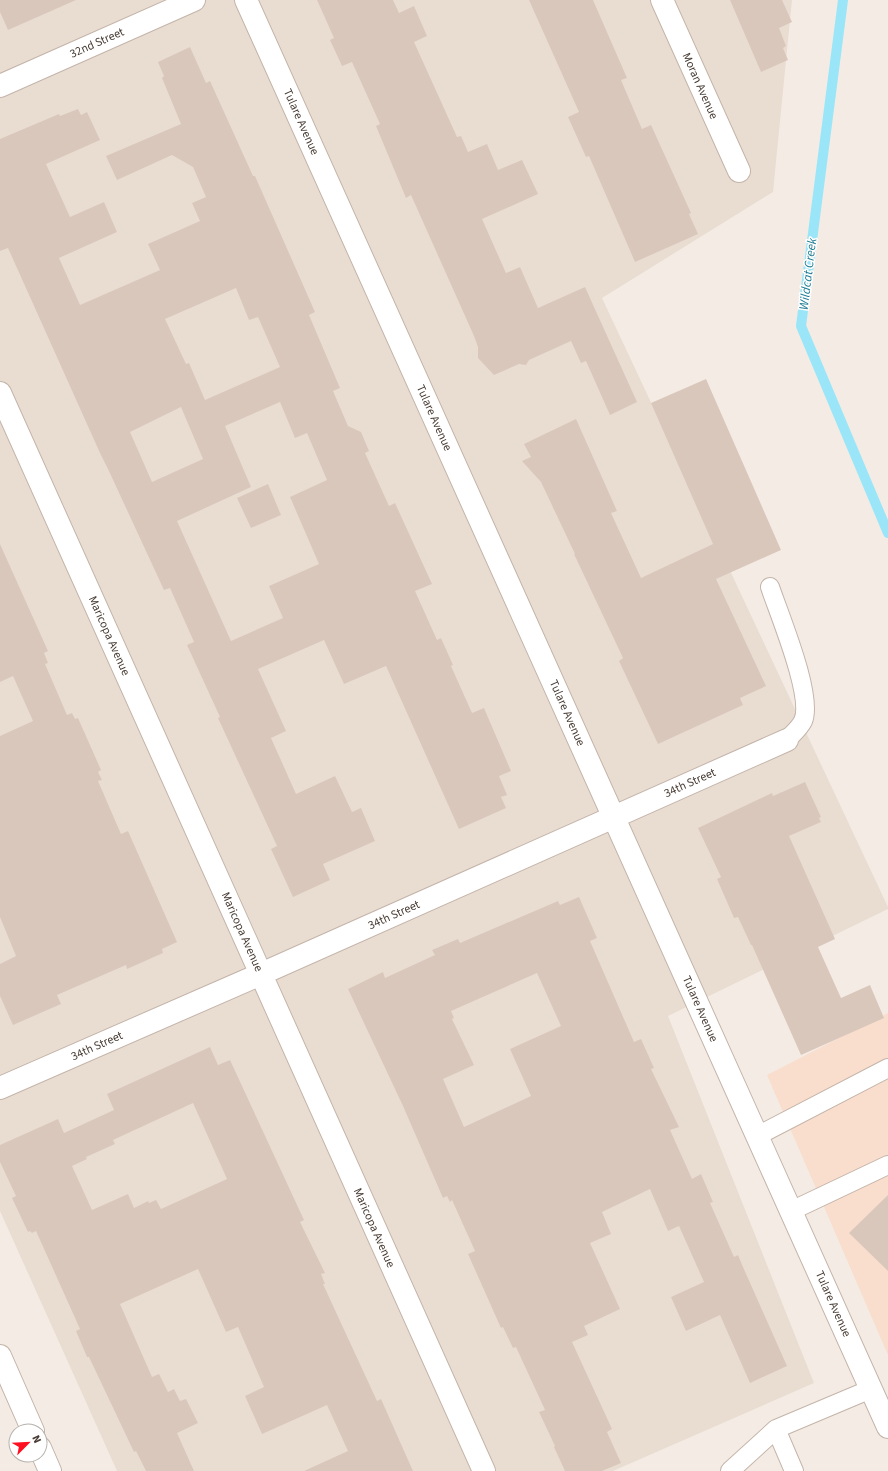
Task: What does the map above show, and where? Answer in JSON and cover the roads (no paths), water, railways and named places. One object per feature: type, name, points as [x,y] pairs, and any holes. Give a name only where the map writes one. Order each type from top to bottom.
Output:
[{"type":"street","name":"32nd Street","points":[[0,86],[194,0]]},
{"type":"street","name":"Tulare Avenue","points":[[246,0],[888,1427]]},
{"type":"street","name":"Moran Avenue","points":[[662,0],[739,171]]},
{"type":"street","name":"Maricopa Avenue","points":[[0,393],[484,1471]]},
{"type":"street","name":"34th Street","points":[[0,1088],[261,974],[787,740]]},
{"type":"street","points":[[0,1356],[29,1423]]},
{"type":"lane","points":[[770,587],[792,649],[802,684],[804,714],[802,722],[787,740]]},
{"type":"lane","points":[[757,1136],[888,1068]]},
{"type":"lane","points":[[791,1211],[888,1165]]},
{"type":"lane","points":[[730,1471],[776,1429],[871,1389]]},
{"type":"lane","points":[[776,1429],[794,1471]]},
{"type":"waterway","name":"Wildcat Creek","points":[[843,0],[801,326],[888,533]]}]
